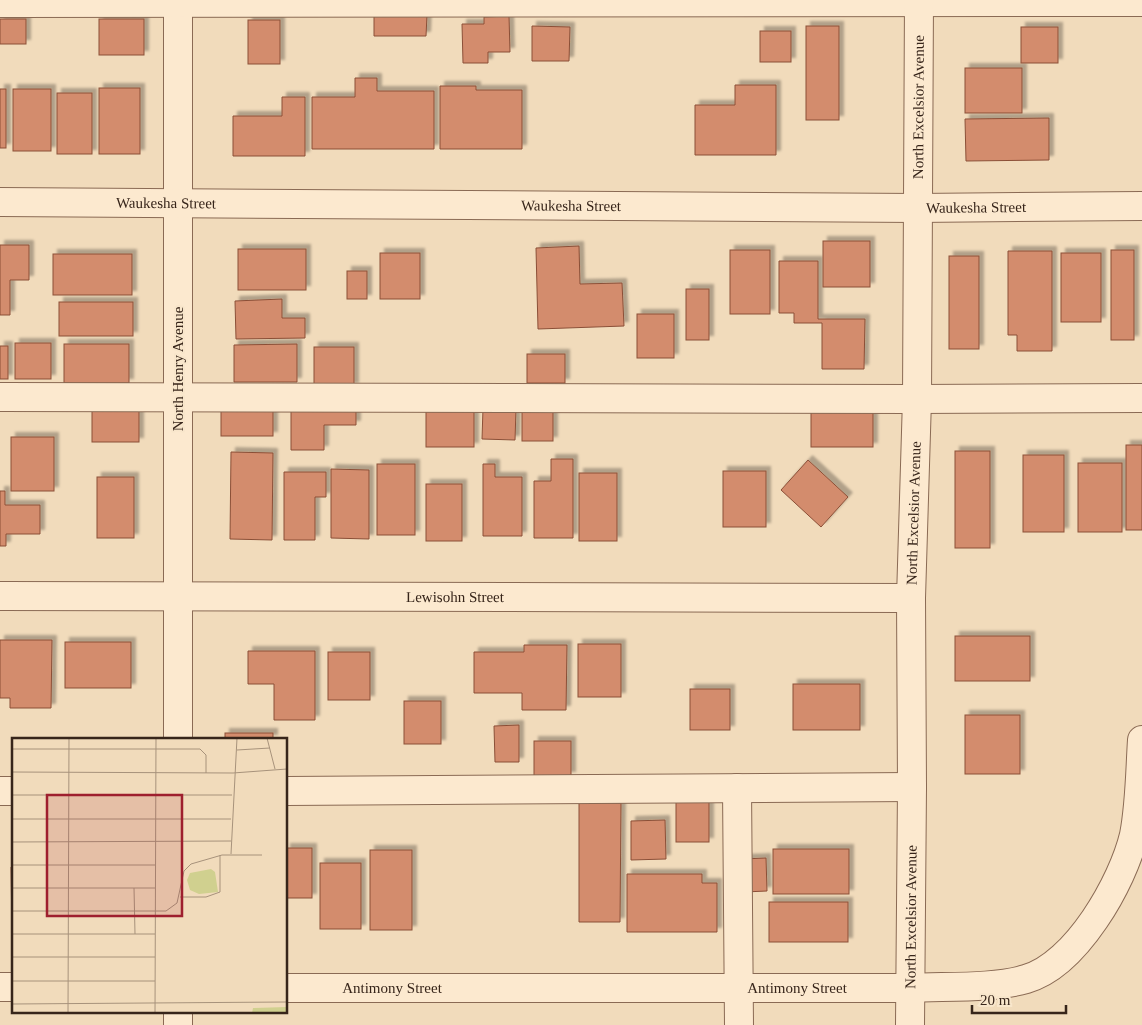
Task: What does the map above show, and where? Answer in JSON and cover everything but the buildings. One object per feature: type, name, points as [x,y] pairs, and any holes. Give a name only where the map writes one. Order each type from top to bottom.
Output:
[{"type":"street","name":"North Excelsior Avenue","points":[[910,1025],[911,598],[917,400],[919,1]]},
{"type":"street","name":"North Henry Avenue","points":[[178,2],[178,738]]},
{"type":"street","points":[[0,3],[1142,2]]},
{"type":"street","name":"Waukesha Street","points":[[0,202],[917,208],[1142,206]]},
{"type":"street","points":[[0,396],[917,400],[1142,398]]},
{"type":"street","name":"Lewisohn Street","points":[[0,596],[911,598]]},
{"type":"street","name":"Antimony Street","points":[[288,988],[909,988],[1006,984],[1029,978],[1053,965],[1075,946],[1097,917],[1119,876],[1133,862],[1142,740]]},
{"type":"street","points":[[288,791],[912,787]]},
{"type":"street","points":[[737,788],[738,1025]]},
{"type":"street","points":[[178,1012],[178,1025]]}]
